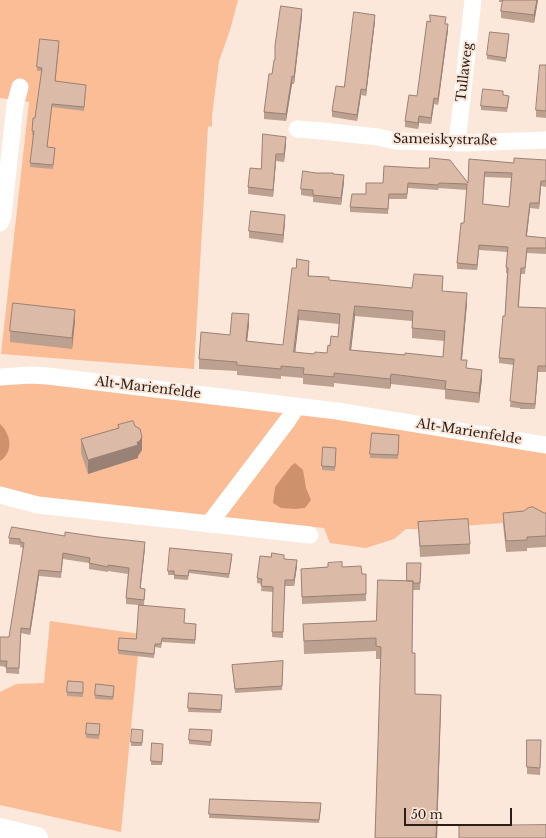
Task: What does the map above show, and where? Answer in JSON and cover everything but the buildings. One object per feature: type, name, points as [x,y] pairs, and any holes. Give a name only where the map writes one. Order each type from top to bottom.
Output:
[{"type":"main road","points":[[0,829],[37,838]]},
{"type":"street","name":"Tullaweg","points":[[457,143],[473,0]]},
{"type":"street","points":[[0,224],[3,216],[15,105],[20,87]]},
{"type":"street","name":"Sameiskystraße","points":[[297,129],[378,136],[395,141],[457,143],[546,140]]},
{"type":"street","name":"Alt-Marienfelde","points":[[0,377],[31,375],[48,376],[297,406],[546,445]]},
{"type":"street","points":[[209,524],[297,406]]},
{"type":"street","points":[[0,495],[38,505],[310,535]]},
{"type":"shaded area","points":[[0,0],[238,0],[230,30],[219,61],[212,127],[208,126],[194,369],[1,354],[29,102],[0,98]]},
{"type":"shaded area","points":[[0,384],[61,384],[360,422],[546,452],[546,520],[406,529],[394,539],[366,548],[330,543],[324,528],[38,498],[0,488]]},
{"type":"shaded area","points":[[0,424],[4,428],[9,438],[9,448],[7,453],[0,461]]},
{"type":"shaded area","points":[[295,463],[303,470],[306,488],[311,500],[305,508],[281,508],[273,503],[275,487]]},
{"type":"shaded area","points":[[50,621],[140,634],[121,832],[0,805],[0,692],[16,684],[44,683]]}]
